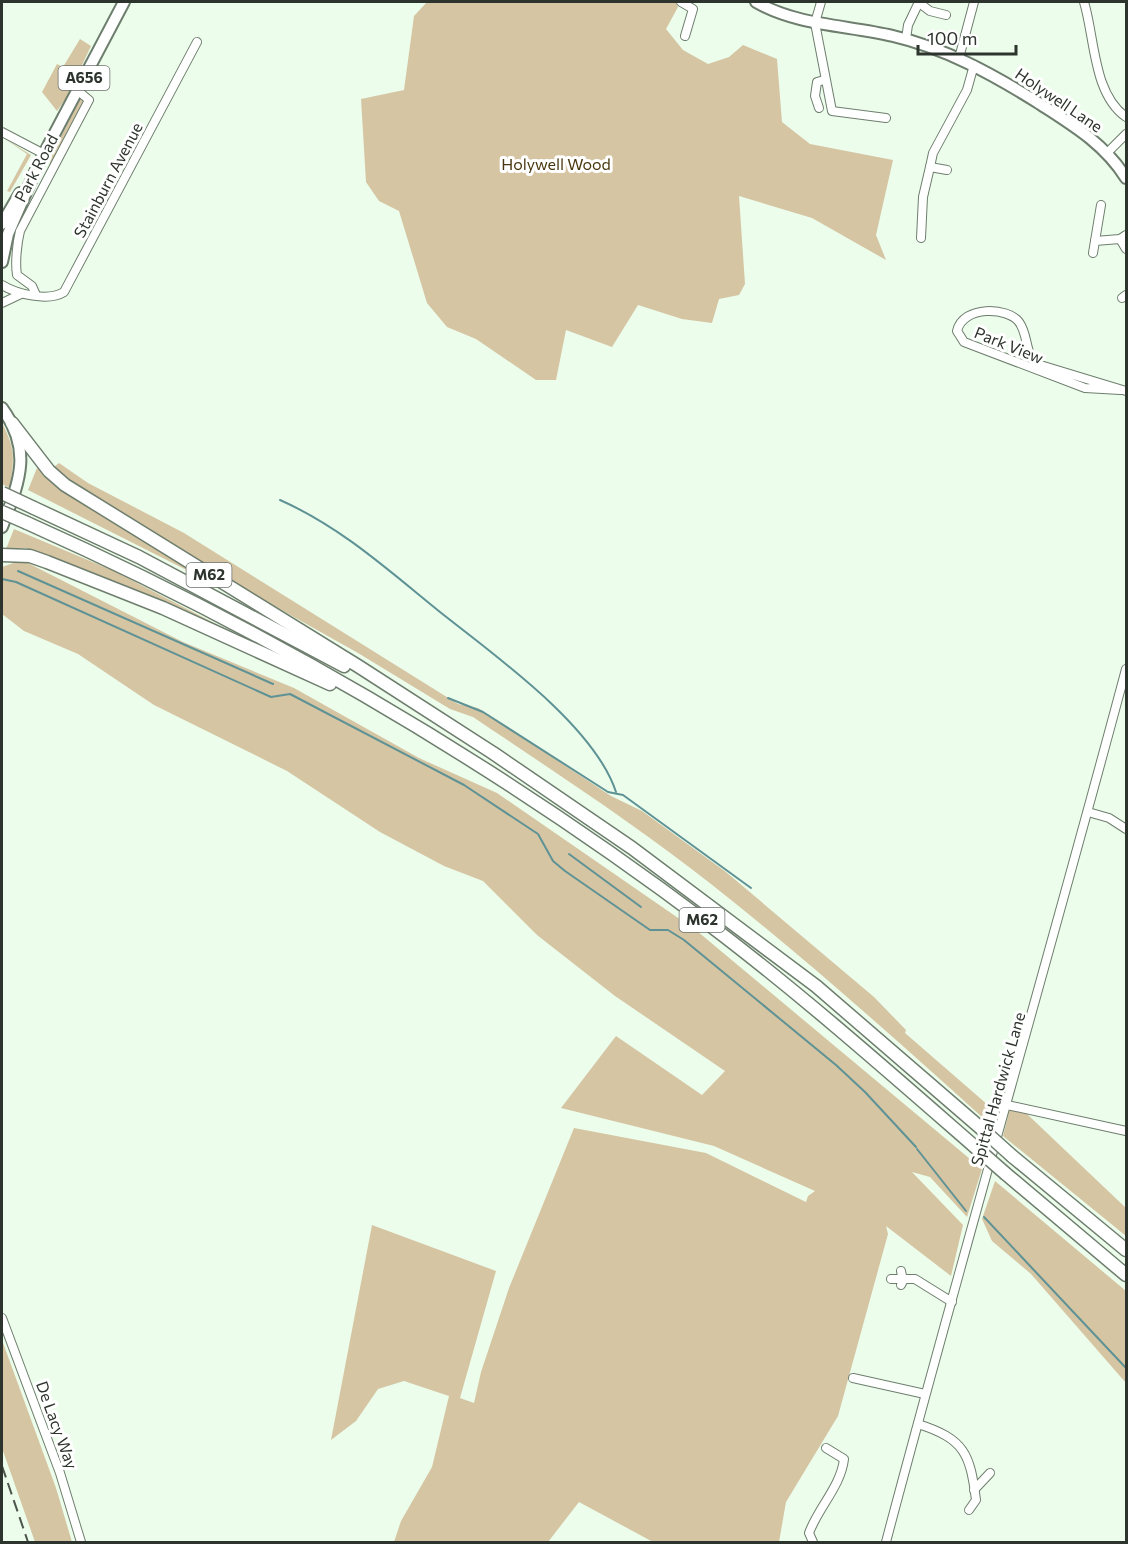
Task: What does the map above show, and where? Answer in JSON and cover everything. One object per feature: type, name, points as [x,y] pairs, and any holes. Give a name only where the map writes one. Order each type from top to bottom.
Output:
[{"type":"highway","name":"M62","points":[[12,423],[49,471],[65,485],[358,666],[567,803],[723,915],[816,987],[1012,1156],[1126,1250]]},
{"type":"highway","name":"M62","points":[[2,493],[149,563],[422,708]]},
{"type":"highway","name":"M62","points":[[2,512],[181,594],[410,722],[544,807],[711,926],[818,1011],[1126,1275]]},
{"type":"highway","points":[[2,555],[39,559],[163,608],[410,722]]},
{"type":"main road","name":"Park Road","points":[[2,262],[8,234],[44,154],[123,2]]},
{"type":"main road","name":"Holywell Lane","points":[[756,2],[796,19],[906,39],[974,65],[1078,127],[1107,153],[1126,178]]},
{"type":"main road","name":"Park Road","points":[[2,224],[39,165]]},
{"type":"main road","points":[[2,246],[8,234]]},
{"type":"main road","points":[[2,407],[12,423],[21,452],[21,472],[2,527]]},
{"type":"street","points":[[681,2],[693,9],[685,36]]},
{"type":"street","points":[[821,2],[815,23],[824,80],[832,111],[886,118]]},
{"type":"street","points":[[906,39],[908,25],[919,2],[930,11],[946,15]]},
{"type":"street","points":[[959,58],[974,2]]},
{"type":"street","points":[[1084,2],[1106,95],[1116,110],[1126,117]]},
{"type":"street","name":"Stainburn Avenue","points":[[2,285],[21,294],[36,295],[59,295],[67,287],[197,42]]},
{"type":"street","points":[[921,238],[923,196],[933,153],[967,90],[974,65]]},
{"type":"street","points":[[819,108],[815,87],[817,82],[824,80]]},
{"type":"street","name":"Park Road","points":[[36,295],[32,286],[17,275],[19,258],[16,248],[20,231],[89,100],[77,90]]},
{"type":"street","points":[[2,132],[44,154]]},
{"type":"street","points":[[1107,153],[1126,134]]},
{"type":"street","points":[[930,166],[948,170]]},
{"type":"street","points":[[1093,253],[1101,205]]},
{"type":"street","points":[[1095,241],[1123,237],[1126,249]]},
{"type":"street","name":"Stainburn Avenue","points":[[2,303],[21,294]]},
{"type":"street","name":"Park View","points":[[974,312],[999,312],[1013,317],[1025,332],[1029,357],[1037,364],[1123,391],[1085,388],[963,342],[957,331],[959,322],[964,316],[974,312]]},
{"type":"street","name":"Spittal Hardwick Lane","points":[[886,1542],[1126,669]]},
{"type":"street","points":[[1088,812],[1109,818],[1126,829]]},
{"type":"street","points":[[1007,1105],[1126,1131]]},
{"type":"street","points":[[891,1279],[915,1279],[952,1302]]},
{"type":"street","name":"De Lacy Way","points":[[2,1318],[56,1462],[81,1542]]},
{"type":"street","points":[[853,1378],[925,1394]]},
{"type":"street","points":[[918,1424],[942,1433],[964,1450],[970,1462],[976,1500],[969,1510]]},
{"type":"street","points":[[813,1542],[809,1533],[814,1520],[834,1486],[846,1457],[826,1448]]},
{"type":"street","points":[[974,1490],[990,1473]]},
{"type":"green space","name":"Holywell Wood","points":[[427,2],[676,2],[678,7],[666,29],[683,50],[708,64],[729,57],[743,45],[777,59],[782,122],[810,144],[893,160],[876,235],[886,260],[812,218],[739,196],[745,284],[739,295],[719,299],[712,323],[682,319],[638,305],[612,347],[566,330],[556,380],[536,380],[476,339],[447,327],[427,303],[399,211],[379,201],[366,182],[361,99],[404,90],[414,16]]},
{"type":"green space","points":[[80,39],[91,46],[67,97],[57,111],[42,92],[57,64],[63,67]]},
{"type":"green space","points":[[81,97],[84,100],[48,170],[52,154]]},
{"type":"green space","points":[[2,137],[31,155],[10,192],[7,191],[27,154]]},
{"type":"green space","points":[[2,423],[10,440],[13,455],[10,488],[2,484]]},
{"type":"green space","points":[[59,463],[88,483],[184,533],[458,704],[478,708],[611,796],[642,811],[726,872],[874,997],[906,1030],[905,1033],[996,1112],[993,1127],[783,943],[711,884],[623,819],[473,717],[450,709],[358,653],[260,598],[82,489],[54,467]]},
{"type":"green space","points":[[37,468],[82,503],[232,593],[28,490]]},
{"type":"green space","points":[[14,529],[114,571],[268,651],[130,588],[26,548],[6,549]]},
{"type":"green space","points":[[22,560],[183,642],[294,688],[419,758],[497,793],[697,931],[982,1169],[967,1217],[930,1177],[912,1172],[963,1225],[951,1276],[886,1226],[888,1234],[838,1416],[786,1502],[779,1542],[653,1542],[579,1502],[548,1542],[394,1542],[401,1521],[432,1467],[449,1396],[404,1381],[378,1389],[356,1421],[331,1440],[372,1225],[496,1271],[460,1398],[474,1403],[481,1372],[509,1288],[574,1128],[706,1153],[806,1202],[808,1196],[815,1191],[714,1146],[561,1108],[616,1036],[702,1095],[725,1071],[615,996],[537,935],[483,881],[444,866],[380,832],[287,771],[154,705],[78,654],[24,631],[2,614],[2,567]]},
{"type":"green space","points":[[1010,1108],[1027,1114],[1126,1208],[1126,1236],[1003,1136]]},
{"type":"green space","points":[[995,1181],[1126,1291],[1126,1383],[1031,1274],[992,1241],[982,1219]]},
{"type":"green space","points":[[2,1340],[56,1488],[72,1542],[35,1542],[2,1448]]},
{"type":"waterway","points":[[280,500],[344,536],[514,670],[565,717],[587,742],[604,767],[616,792]]},
{"type":"waterway","points":[[18,571],[273,684]]},
{"type":"waterway","points":[[2,579],[16,582],[271,697],[290,694],[464,785],[538,834],[553,861],[565,871],[650,930],[668,930],[684,940],[836,1065],[865,1092],[916,1147]]},
{"type":"waterway","points":[[448,698],[483,712],[608,792],[623,795],[751,888]]},
{"type":"waterway","points":[[569,854],[641,907]]},
{"type":"waterway","points":[[917,1149],[966,1211]]},
{"type":"waterway","points":[[984,1217],[1126,1368]]},
{"type":"railway","points":[[2,1466],[28,1542]]}]
